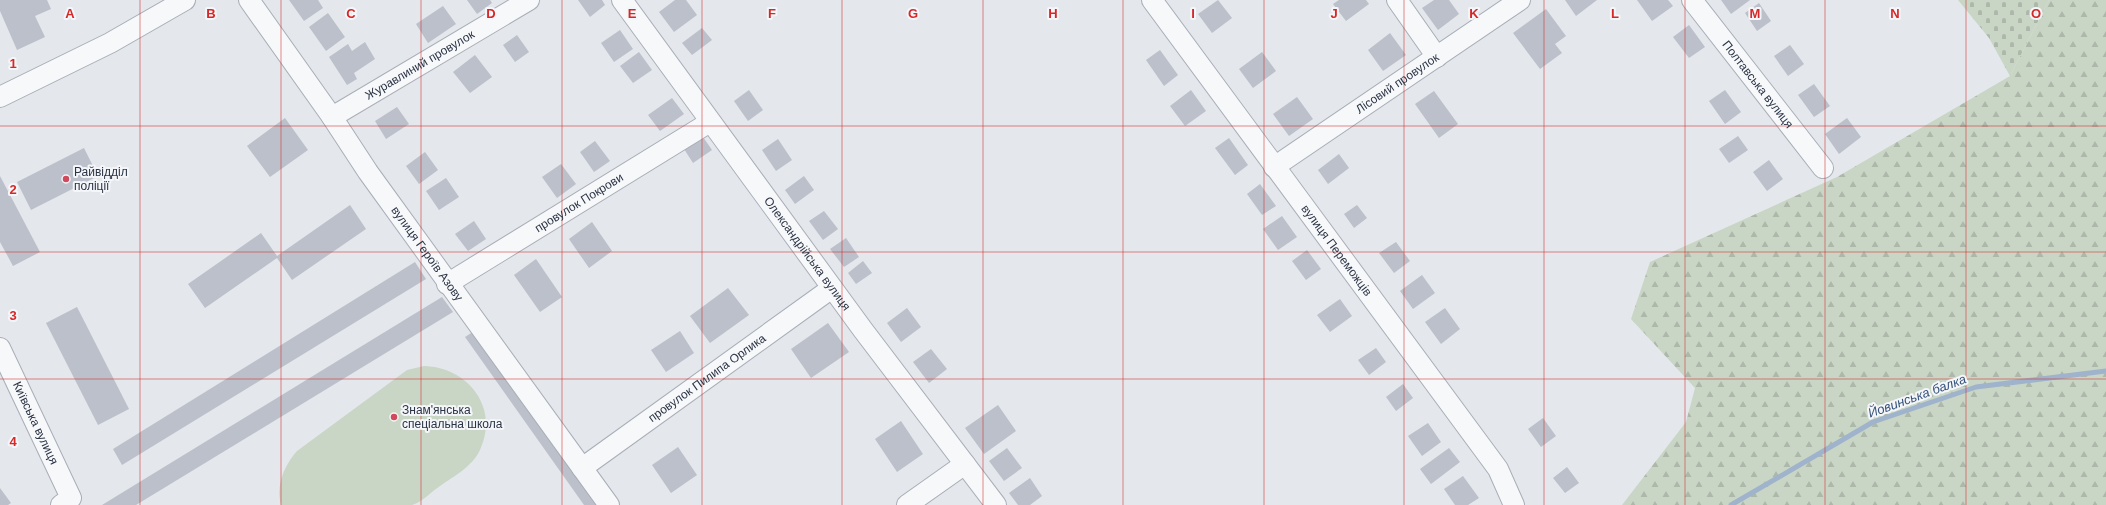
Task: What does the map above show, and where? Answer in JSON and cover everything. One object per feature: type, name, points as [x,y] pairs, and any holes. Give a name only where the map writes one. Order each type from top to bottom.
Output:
[{"type":"street","points":[[0,97],[110,43],[186,0]]},
{"type":"street","name":"вулиця Героїв Азову","points":[[249,0],[447,284],[609,505]]},
{"type":"street","name":"Журавлиний провулок","points":[[332,118],[529,0]]},
{"type":"street","name":"Олександрійська вулиця","points":[[622,0],[832,288],[996,505]]},
{"type":"street","name":"вулиця Переможців","points":[[1152,0],[1498,469],[1514,505]]},
{"type":"street","points":[[1397,0],[1437,56]]},
{"type":"street","name":"Лісовий провулок","points":[[1274,167],[1520,0]]},
{"type":"street","name":"Полтавська вулиця","points":[[1692,0],[1823,168]]},
{"type":"street","name":"провулок Покрови","points":[[447,284],[710,122]]},
{"type":"street","name":"провулок Пилипа Орлика","points":[[582,468],[832,288]]},
{"type":"street","name":"Київська вулиця","points":[[0,348],[66,501]]},
{"type":"street","points":[[906,505],[965,464]]},
{"type":"green space","points":[[1958,0],[2049,0],[2010,76],[1989,38]]},
{"type":"green space","points":[[2049,0],[2106,0],[2106,505],[1622,505],[1686,422],[1695,388],[1631,319],[1650,262],[1837,177],[2010,76]]},
{"type":"green space","points":[[424,366],[440,368],[454,374],[466,382],[476,393],[483,405],[486,419],[485,434],[477,456],[468,466],[423,499],[412,505],[281,505],[280,483],[282,476],[288,463],[297,451],[407,370]]},
{"type":"building","points":[[0,0],[47,0],[51,9],[35,16],[45,37],[17,50],[0,11]]},
{"type":"building","points":[[289,0],[318,0],[323,8],[304,21]]},
{"type":"building","points":[[467,0],[490,0],[492,3],[477,14]]},
{"type":"building","points":[[578,0],[602,0],[605,5],[590,17]]},
{"type":"building","points":[[675,0],[686,0],[697,15],[674,32],[659,12]]},
{"type":"building","points":[[1218,0],[1232,18],[1212,33],[1198,14]]},
{"type":"building","points":[[1339,0],[1366,0],[1369,4],[1346,21],[1333,4]]},
{"type":"building","points":[[1434,0],[1449,0],[1459,14],[1438,30],[1422,8]]},
{"type":"building","points":[[1565,0],[1597,0],[1576,16]]},
{"type":"building","points":[[1637,0],[1668,0],[1673,6],[1652,21]]},
{"type":"building","points":[[1721,0],[1750,0],[1731,14]]},
{"type":"building","points":[[1759,3],[1771,21],[1757,31],[1745,13]]},
{"type":"building","points":[[443,6],[456,24],[428,43],[416,24]]},
{"type":"building","points":[[1546,9],[1566,36],[1555,44],[1562,53],[1540,69],[1513,33]]},
{"type":"building","points":[[328,13],[345,37],[326,51],[309,27]]},
{"type":"building","points":[[1689,25],[1705,47],[1689,58],[1673,37]]},
{"type":"building","points":[[702,28],[712,40],[692,55],[682,43]]},
{"type":"building","points":[[620,30],[633,49],[614,62],[601,43]]},
{"type":"building","points":[[1390,33],[1406,55],[1383,71],[1368,50]]},
{"type":"building","points":[[517,35],[529,52],[515,62],[503,45]]},
{"type":"building","points":[[365,42],[375,59],[354,73],[357,79],[347,85],[329,57],[348,44],[352,51]]},
{"type":"building","points":[[1790,45],[1804,64],[1788,76],[1774,56]]},
{"type":"building","points":[[1160,50],[1178,75],[1164,86],[1146,60]]},
{"type":"building","points":[[639,52],[652,70],[633,83],[620,66]]},
{"type":"building","points":[[1262,52],[1276,71],[1253,88],[1239,69]]},
{"type":"building","points":[[475,55],[492,77],[470,93],[453,72]]},
{"type":"building","points":[[1814,84],[1830,106],[1814,117],[1798,95]]},
{"type":"building","points":[[749,90],[763,110],[748,121],[734,101]]},
{"type":"building","points":[[1191,90],[1206,111],[1185,126],[1170,106]]},
{"type":"building","points":[[1725,90],[1741,112],[1725,124],[1709,101]]},
{"type":"building","points":[[1434,91],[1458,124],[1439,138],[1415,104]]},
{"type":"building","points":[[1297,97],[1313,119],[1289,136],[1273,114]]},
{"type":"building","points":[[672,98],[684,114],[660,131],[648,115]]},
{"type":"building","points":[[397,107],[409,124],[386,139],[375,121]]},
{"type":"building","points":[[285,118],[308,150],[270,177],[247,146]]},
{"type":"building","points":[[1847,118],[1861,137],[1839,154],[1825,134]]},
{"type":"building","points":[[1738,136],[1748,150],[1729,163],[1719,149]]},
{"type":"building","points":[[703,137],[712,150],[693,163],[684,149]]},
{"type":"building","points":[[1229,138],[1248,165],[1235,175],[1215,148]]},
{"type":"building","points":[[778,139],[792,160],[776,171],[762,150]]},
{"type":"building","points":[[595,141],[610,161],[594,172],[580,152]]},
{"type":"building","points":[[84,148],[98,176],[31,210],[17,182]]},
{"type":"building","points":[[425,152],[438,170],[419,184],[406,166]]},
{"type":"building","points":[[1339,154],[1349,168],[1328,184],[1318,170]]},
{"type":"building","points":[[1769,160],[1783,179],[1767,191],[1753,172]]},
{"type":"building","points":[[561,164],[576,184],[557,198],[542,177]]},
{"type":"building","points":[[0,176],[40,252],[13,266],[0,242]]},
{"type":"building","points":[[804,176],[814,190],[795,204],[785,190]]},
{"type":"building","points":[[446,178],[459,197],[439,210],[426,191]]},
{"type":"building","points":[[1260,184],[1276,206],[1262,215],[1247,194]]},
{"type":"building","points":[[350,205],[366,229],[292,280],[277,258],[205,308],[188,284],[261,233],[277,256]]},
{"type":"building","points":[[1357,205],[1367,218],[1354,228],[1344,214]]},
{"type":"building","points":[[824,211],[838,229],[823,240],[809,221]]},
{"type":"building","points":[[1282,216],[1297,237],[1278,250],[1263,229]]},
{"type":"building","points":[[474,221],[486,239],[468,251],[455,234]]},
{"type":"building","points":[[592,222],[612,251],[589,268],[569,239]]},
{"type":"building","points":[[846,238],[859,257],[844,267],[830,249]]},
{"type":"building","points":[[1396,242],[1410,261],[1394,273],[1379,253]]},
{"type":"building","points":[[1307,250],[1321,269],[1306,280],[1292,261]]},
{"type":"building","points":[[536,259],[562,297],[540,312],[514,275]]},
{"type":"building","points":[[863,261],[872,273],[856,284],[848,273]]},
{"type":"building","points":[[415,262],[426,279],[122,465],[113,449]]},
{"type":"building","points":[[1422,275],[1435,293],[1413,309],[1400,291]]},
{"type":"building","points":[[728,288],[749,315],[710,343],[690,316]]},
{"type":"building","points":[[442,297],[453,312],[136,505],[102,505]]},
{"type":"building","points":[[1340,299],[1352,316],[1330,332],[1317,315]]},
{"type":"building","points":[[77,307],[129,409],[98,425],[46,323]]},
{"type":"building","points":[[907,308],[921,327],[901,342],[887,323]]},
{"type":"building","points":[[1445,308],[1460,329],[1441,344],[1425,322]]},
{"type":"building","points":[[828,323],[849,352],[811,378],[791,349]]},
{"type":"building","points":[[476,330],[602,505],[584,505],[465,337]]},
{"type":"building","points":[[680,331],[694,353],[666,372],[651,350]]},
{"type":"building","points":[[1376,348],[1386,362],[1369,375],[1358,360]]},
{"type":"building","points":[[931,349],[947,369],[929,383],[913,362]]},
{"type":"building","points":[[1403,384],[1413,398],[1396,411],[1386,397]]},
{"type":"building","points":[[998,405],[1016,431],[984,454],[965,428]]},
{"type":"building","points":[[1543,418],[1556,436],[1541,447],[1528,429]]},
{"type":"building","points":[[901,421],[923,454],[897,472],[875,439]]},
{"type":"building","points":[[1428,423],[1441,442],[1422,456],[1408,436]]},
{"type":"building","points":[[678,447],[697,475],[671,493],[652,465]]},
{"type":"building","points":[[1007,448],[1022,468],[1004,481],[989,461]]},
{"type":"building","points":[[1449,448],[1460,462],[1431,484],[1420,469]]},
{"type":"building","points":[[1567,467],[1579,483],[1565,493],[1553,478]]},
{"type":"building","points":[[1463,476],[1479,498],[1468,505],[1455,505],[1444,489]]},
{"type":"building","points":[[1030,478],[1042,496],[1030,505],[1018,505],[1009,493]]},
{"type":"building","points":[[0,488],[11,503],[8,505],[0,505]]},
{"type":"waterway","name":"Йовинська балка","points":[[1731,505],[1873,422],[1976,387],[2106,371]]},
{"type":"place","name":"Райвідділ поліції","points":[[66,179]]},
{"type":"place","name":"Знам'янська спеціальна школа","points":[[394,417]]}]
